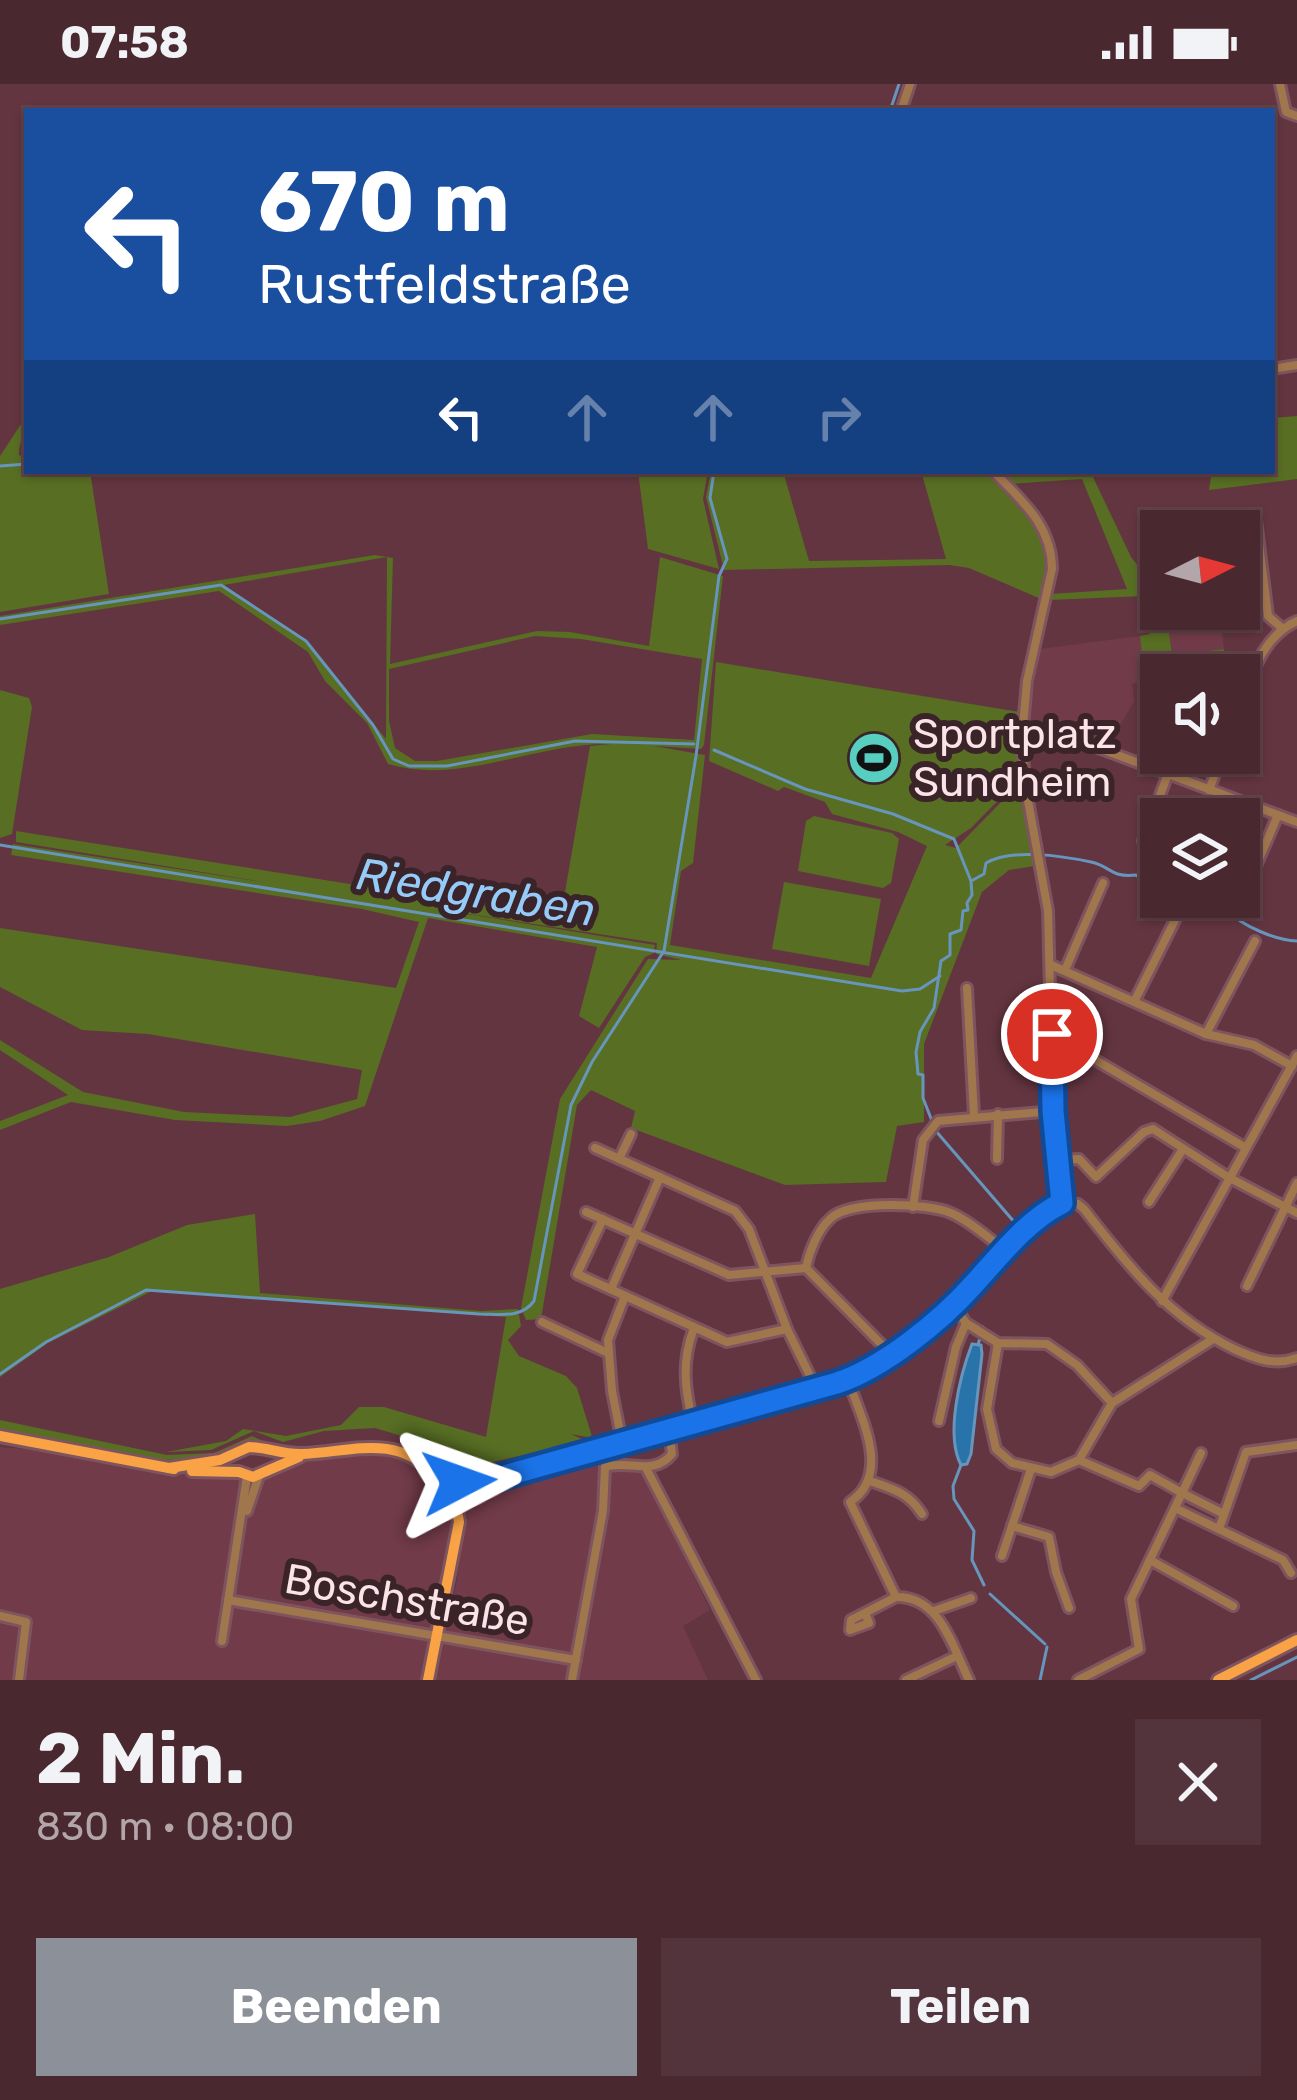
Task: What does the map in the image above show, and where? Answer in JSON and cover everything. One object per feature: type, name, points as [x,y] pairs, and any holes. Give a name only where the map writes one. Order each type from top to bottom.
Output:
[{"type":"main road","points":[[0,1436],[169,1468],[253,1473],[305,1454]]},
{"type":"main road","points":[[169,1468],[199,1465],[256,1447],[268,1453],[305,1454],[355,1446],[398,1450],[429,1468],[448,1491],[455,1540],[428,1680]]},
{"type":"main road","points":[[239,1452],[236,1464],[253,1473]]},
{"type":"main road","points":[[253,1473],[268,1453]]},
{"type":"main road","points":[[1218,1680],[1297,1640]]},
{"type":"street","points":[[1280,84],[1286,112],[1297,116]]},
{"type":"street","points":[[996,474],[1031,510],[1052,553],[1027,681],[1022,738],[1024,784],[1048,911],[1053,1111],[1062,1203]]},
{"type":"street","points":[[1260,552],[1268,616],[1282,628]]},
{"type":"street","points":[[1260,656],[1282,628],[1297,621]]},
{"type":"street","points":[[1022,738],[1072,740],[1140,764]]},
{"type":"street","points":[[1159,798],[1168,774],[1297,821]]},
{"type":"street","points":[[1209,790],[1215,774]]},
{"type":"street","points":[[1260,856],[1278,814]]},
{"type":"street","points":[[1064,970],[1103,883]]},
{"type":"street","points":[[1135,1000],[1176,918]]},
{"type":"street","points":[[1205,1034],[1255,941]]},
{"type":"street","points":[[1050,965],[1205,1034],[1245,1042],[1294,1061],[1162,1302]]},
{"type":"street","points":[[967,988],[974,1115]]},
{"type":"street","points":[[1052,1034],[1246,1148]]},
{"type":"street","points":[[913,1207],[917,1170],[934,1124],[974,1115],[1053,1111]]},
{"type":"street","points":[[997,1159],[998,1114]]},
{"type":"street","points":[[1059,1160],[1079,1159],[1096,1177],[1149,1130],[1297,1213]]},
{"type":"street","points":[[619,1159],[631,1134]]},
{"type":"street","points":[[595,1148],[735,1211],[749,1229],[787,1329],[816,1388]]},
{"type":"street","points":[[1149,1202],[1183,1149]]},
{"type":"street","points":[[611,1289],[660,1177]]},
{"type":"street","points":[[1247,1286],[1297,1183]]},
{"type":"street","points":[[448,1491],[459,1482],[479,1483],[848,1379],[954,1305],[1024,1232],[1062,1203],[1084,1209],[1162,1302],[1214,1339],[1266,1361],[1296,1361]]},
{"type":"street","points":[[806,1268],[831,1218],[860,1208],[944,1210],[1005,1250]]},
{"type":"street","points":[[586,1212],[729,1275],[806,1268]]},
{"type":"street","points":[[603,1219],[577,1274],[727,1342],[787,1329]]},
{"type":"street","points":[[806,1268],[890,1353]]},
{"type":"street","points":[[622,1442],[608,1340],[625,1296]]},
{"type":"street","points":[[954,1305],[966,1323],[988,1339],[1048,1344],[1077,1365],[1112,1403]]},
{"type":"street","points":[[542,1322],[609,1353]]},
{"type":"street","points":[[939,1421],[966,1323]]},
{"type":"street","points":[[693,1424],[684,1387],[684,1358],[694,1328]]},
{"type":"street","points":[[998,1343],[988,1396],[991,1437],[1003,1458],[1031,1469],[1061,1471],[1079,1460],[1112,1403],[1214,1339]]},
{"type":"street","points":[[848,1379],[871,1454],[870,1481],[865,1492],[850,1502],[896,1597]]},
{"type":"street","points":[[572,1680],[603,1511],[605,1467],[612,1463],[646,1468],[662,1465],[672,1454],[669,1430]]},
{"type":"street","points":[[1219,1529],[1246,1452],[1297,1445]]},
{"type":"street","points":[[1078,1680],[1138,1649],[1130,1599],[1202,1453]]},
{"type":"street","points":[[1079,1460],[1138,1486],[1150,1475],[1224,1514]]},
{"type":"street","points":[[646,1468],[756,1680]]},
{"type":"street","points":[[1002,1556],[1031,1469]]},
{"type":"street","points":[[222,1641],[239,1529],[253,1473]]},
{"type":"street","points":[[870,1481],[901,1491],[922,1514]]},
{"type":"street","points":[[1175,1508],[1283,1560],[1291,1573]]},
{"type":"street","points":[[1012,1526],[1049,1537],[1069,1608]]},
{"type":"street","points":[[1150,1560],[1233,1606]]},
{"type":"street","points":[[865,1613],[896,1597],[917,1599],[934,1611],[969,1680]]},
{"type":"street","points":[[934,1611],[970,1598]]},
{"type":"street","name":"Boschstraße","points":[[228,1600],[576,1660]]},
{"type":"street","points":[[0,1616],[26,1622],[19,1680]]},
{"type":"street","points":[[907,1680],[957,1656]]},
{"type":"shaded area","points":[[1169,630],[1222,630],[1224,649],[1172,654]]},
{"type":"shaded area","points":[[1140,636],[1140,682],[1132,684],[1134,701],[1109,744],[1063,730],[1031,729],[1040,649]]},
{"type":"shaded area","points":[[379,1445],[429,1468],[448,1500],[452,1517],[450,1550],[422,1680],[0,1680],[0,1447],[226,1475]]},
{"type":"shaded area","points":[[622,1452],[644,1473],[710,1610],[683,1626],[708,1680],[436,1680],[457,1580],[463,1501]]},
{"type":"green space","points":[[1297,416],[1297,479],[1209,490],[1212,474],[1275,474],[1275,418]]},
{"type":"green space","points":[[24,420],[19,455],[24,458],[24,474],[90,474],[109,594],[0,612],[0,456]]},
{"type":"green space","points":[[638,474],[707,474],[703,499],[719,569],[648,549]]},
{"type":"green space","points":[[710,474],[784,474],[809,561],[946,559],[922,474],[991,474],[1029,514],[1043,542],[1041,599],[969,568],[949,565],[724,570],[706,497]]},
{"type":"green space","points":[[1094,474],[1140,568],[1140,596],[1049,600],[1050,594],[1127,589],[1082,479],[1010,484],[1002,476]]},
{"type":"green space","points":[[375,555],[387,557],[393,558],[390,664],[537,631],[649,646],[660,557],[723,576],[704,745],[701,749],[654,746],[705,755],[693,863],[681,871],[670,945],[871,978],[927,846],[898,832],[832,814],[825,802],[784,787],[778,791],[709,761],[716,662],[1020,712],[1020,778],[971,828],[945,845],[956,848],[1007,796],[1020,794],[1034,866],[1009,870],[982,892],[924,1044],[924,1122],[897,1126],[886,1182],[785,1185],[631,1128],[635,1111],[591,1090],[577,1105],[541,1319],[526,1320],[521,1308],[560,1099],[648,959],[681,960],[656,954],[657,943],[437,909],[655,945],[654,953],[645,957],[599,1028],[579,1016],[597,947],[428,918],[365,1106],[287,1126],[175,1120],[71,1102],[0,1130],[0,1121],[68,1095],[0,1050],[0,1040],[83,1092],[184,1112],[290,1117],[357,1099],[362,1070],[148,1034],[82,1030],[0,987],[0,928],[396,988],[419,922],[11,855],[13,844],[263,882],[16,842],[16,831],[520,911],[563,904],[590,746],[611,744],[555,749],[443,770],[388,764],[367,723],[325,681],[308,652],[219,591],[0,625],[0,616]],"holes":[[[387,557],[386,739],[306,641],[224,585]],[[535,636],[702,659],[694,740],[592,734],[437,761],[415,761],[395,748],[389,721],[389,669]]]},
{"type":"green space","points":[[1149,630],[1169,630],[1172,654],[1142,654],[1140,636],[1150,634]]},
{"type":"green space","points":[[1224,649],[1224,654],[1181,654]]},
{"type":"green space","points":[[0,690],[29,698],[32,707],[12,834],[0,838]]},
{"type":"green space","points":[[814,816],[892,833],[899,839],[891,883],[883,888],[798,871],[806,821]]},
{"type":"green space","points":[[784,882],[881,899],[869,966],[772,949]]},
{"type":"green space","points":[[255,1214],[260,1293],[481,1311],[518,1309],[521,1326],[508,1340],[519,1356],[566,1376],[577,1388],[594,1443],[571,1434],[590,1443],[459,1470],[418,1441],[375,1428],[324,1431],[283,1442],[254,1431],[211,1450],[166,1452],[226,1441],[243,1429],[286,1436],[341,1425],[359,1407],[384,1407],[486,1437],[506,1317],[152,1291],[48,1343],[0,1377],[0,1289],[109,1257],[187,1225]]},
{"type":"green space","points":[[0,1420],[167,1455],[214,1453],[252,1436],[279,1448],[251,1439],[220,1455],[165,1460],[0,1430]]},
{"type":"water","points":[[972,1344],[981,1345],[982,1354],[971,1454],[967,1464],[961,1465],[954,1422]]},
{"type":"waterway","points":[[891,108],[899,84]]},
{"type":"waterway","points":[[0,466],[24,464]]},
{"type":"waterway","points":[[0,1374],[46,1342],[146,1290],[494,1314],[516,1313],[534,1301],[571,1105],[592,1062],[664,951],[719,576],[727,559],[710,498],[714,474]]},
{"type":"waterway","points":[[0,619],[221,585],[306,641],[373,725],[393,759],[409,766],[447,766],[575,741],[694,744]]},
{"type":"waterway","points":[[714,750],[805,789],[893,814],[954,839],[971,881]]},
{"type":"waterway","name":"Riedgraben","points":[[0,845],[902,991],[920,989],[940,976]]},
{"type":"waterway","points":[[932,1121],[923,1098],[923,1075],[918,1074],[920,1032],[934,1008],[941,961],[950,955],[950,934],[961,930],[963,911],[968,910],[972,895],[971,881],[984,874],[986,863],[1023,855],[1052,856],[1140,878]]},
{"type":"waterway","points":[[1237,918],[1260,932],[1297,941]]},
{"type":"waterway","points":[[935,1130],[1028,1238]]},
{"type":"waterway","points":[[978,1345],[983,1327]]},
{"type":"waterway","points":[[961,1465],[953,1486],[954,1499],[974,1531],[972,1560],[984,1585]]},
{"type":"waterway","points":[[990,1594],[1045,1644]]},
{"type":"waterway","points":[[1040,1680],[1047,1647]]},
{"type":"waterway","points":[[1251,1680],[1297,1657]]},
{"type":"place","name":"Sportplatz Sundheim","points":[[874,758]]},
{"type":"route","points":[[459,1482],[448,1491],[462,1491],[837,1383],[920,1333],[954,1305],[1027,1229],[1062,1203],[1052,1034]]}]
